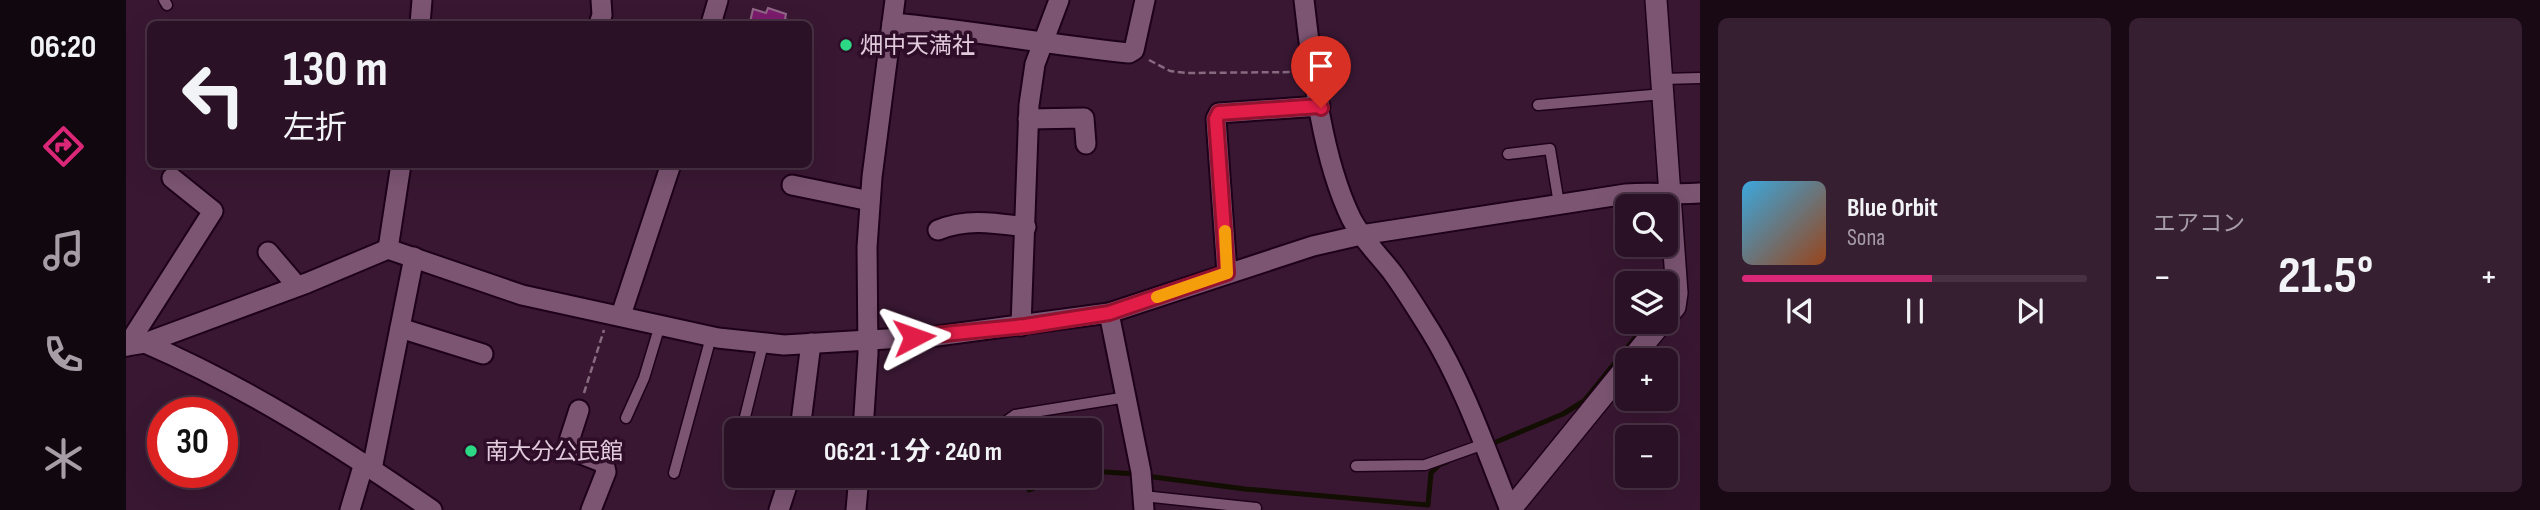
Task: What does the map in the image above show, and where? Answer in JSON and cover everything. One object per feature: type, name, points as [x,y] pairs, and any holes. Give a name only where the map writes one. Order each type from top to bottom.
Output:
[{"type":"street","points":[[420,21],[422,0]]},
{"type":"street","points":[[600,21],[601,0]]},
{"type":"street","points":[[712,21],[718,0]]},
{"type":"street","points":[[864,418],[870,201],[895,0]]},
{"type":"street","points":[[1021,326],[1028,119],[1035,64],[1059,0]]},
{"type":"street","points":[[892,23],[952,28],[1129,53],[1133,50],[1145,0]]},
{"type":"street","points":[[1304,0],[1333,170],[1351,218],[1361,235],[1394,274],[1432,333],[1456,380],[1510,510],[1615,381]]},
{"type":"street","points":[[1656,0],[1671,194]]},
{"type":"street","points":[[1227,273],[1216,119],[1219,113],[1320,106]]},
{"type":"street","points":[[1028,119],[1084,118],[1086,144]]},
{"type":"street","points":[[388,249],[400,168]]},
{"type":"street","points":[[615,314],[670,168]]},
{"type":"street","points":[[133,345],[213,211],[172,178]]},
{"type":"street","points":[[792,185],[870,201]]},
{"type":"street","points":[[1626,194],[1665,194]]},
{"type":"street","points":[[1678,195],[1700,194]]},
{"type":"street","points":[[133,345],[297,286],[388,249],[522,295],[711,337],[784,345],[937,336],[1109,313],[1313,246],[1361,235],[1615,196]]},
{"type":"street","points":[[937,230],[955,223],[979,222],[1026,227]]},
{"type":"street","points":[[268,252],[297,286]]},
{"type":"street","points":[[350,510],[368,466],[414,257]]},
{"type":"street","points":[[1109,313],[1141,472],[1143,503]]},
{"type":"street","points":[[400,328],[482,354]]},
{"type":"street","points":[[1641,348],[1652,334]]},
{"type":"street","points":[[802,418],[811,343]]},
{"type":"street","points":[[133,345],[181,358],[294,420],[432,510]]},
{"type":"street","points":[[579,410],[569,441],[571,450],[606,466],[591,510]]},
{"type":"street","points":[[779,510],[786,488]]},
{"type":"street","points":[[856,510],[858,488]]},
{"type":"lane","points":[[1538,105],[1663,87],[1700,78]]},
{"type":"lane","points":[[1508,154],[1550,149],[1559,204]]},
{"type":"lane","points":[[626,418],[644,378],[660,324]]},
{"type":"lane","points":[[674,473],[711,337]]},
{"type":"lane","points":[[745,418],[763,344]]},
{"type":"lane","points":[[1011,418],[1015,415],[1126,397]]},
{"type":"lane","points":[[1356,466],[1425,465],[1483,444]]},
{"type":"lane","points":[[1143,503],[1256,508]]},
{"type":"path","points":[[1129,53],[1170,71],[1186,73],[1314,71]]},
{"type":"path","points":[[579,410],[615,314]]},
{"type":"building","points":[[768,8],[786,14],[785,19],[790,21],[750,21],[753,9],[766,13]]},
{"type":"waterway","points":[[1489,445],[1563,414],[1584,401],[1638,334]]},
{"type":"waterway","points":[[1146,476],[1245,489],[1428,505],[1431,473],[1447,462]]},
{"type":"waterway","points":[[1102,472],[1136,474]]},
{"type":"waterway","points":[[1029,490],[1034,488]]},
{"type":"slow traffic","points":[[1157,297],[1227,273],[1225,231]]},
{"type":"place","name":"畑中天満社","points":[[846,45]]},
{"type":"place","name":"南大分公民館","points":[[471,451]]},
{"type":"route","points":[[914,337],[1025,326],[1109,313],[1227,273],[1216,119],[1219,113],[1321,108]]}]
